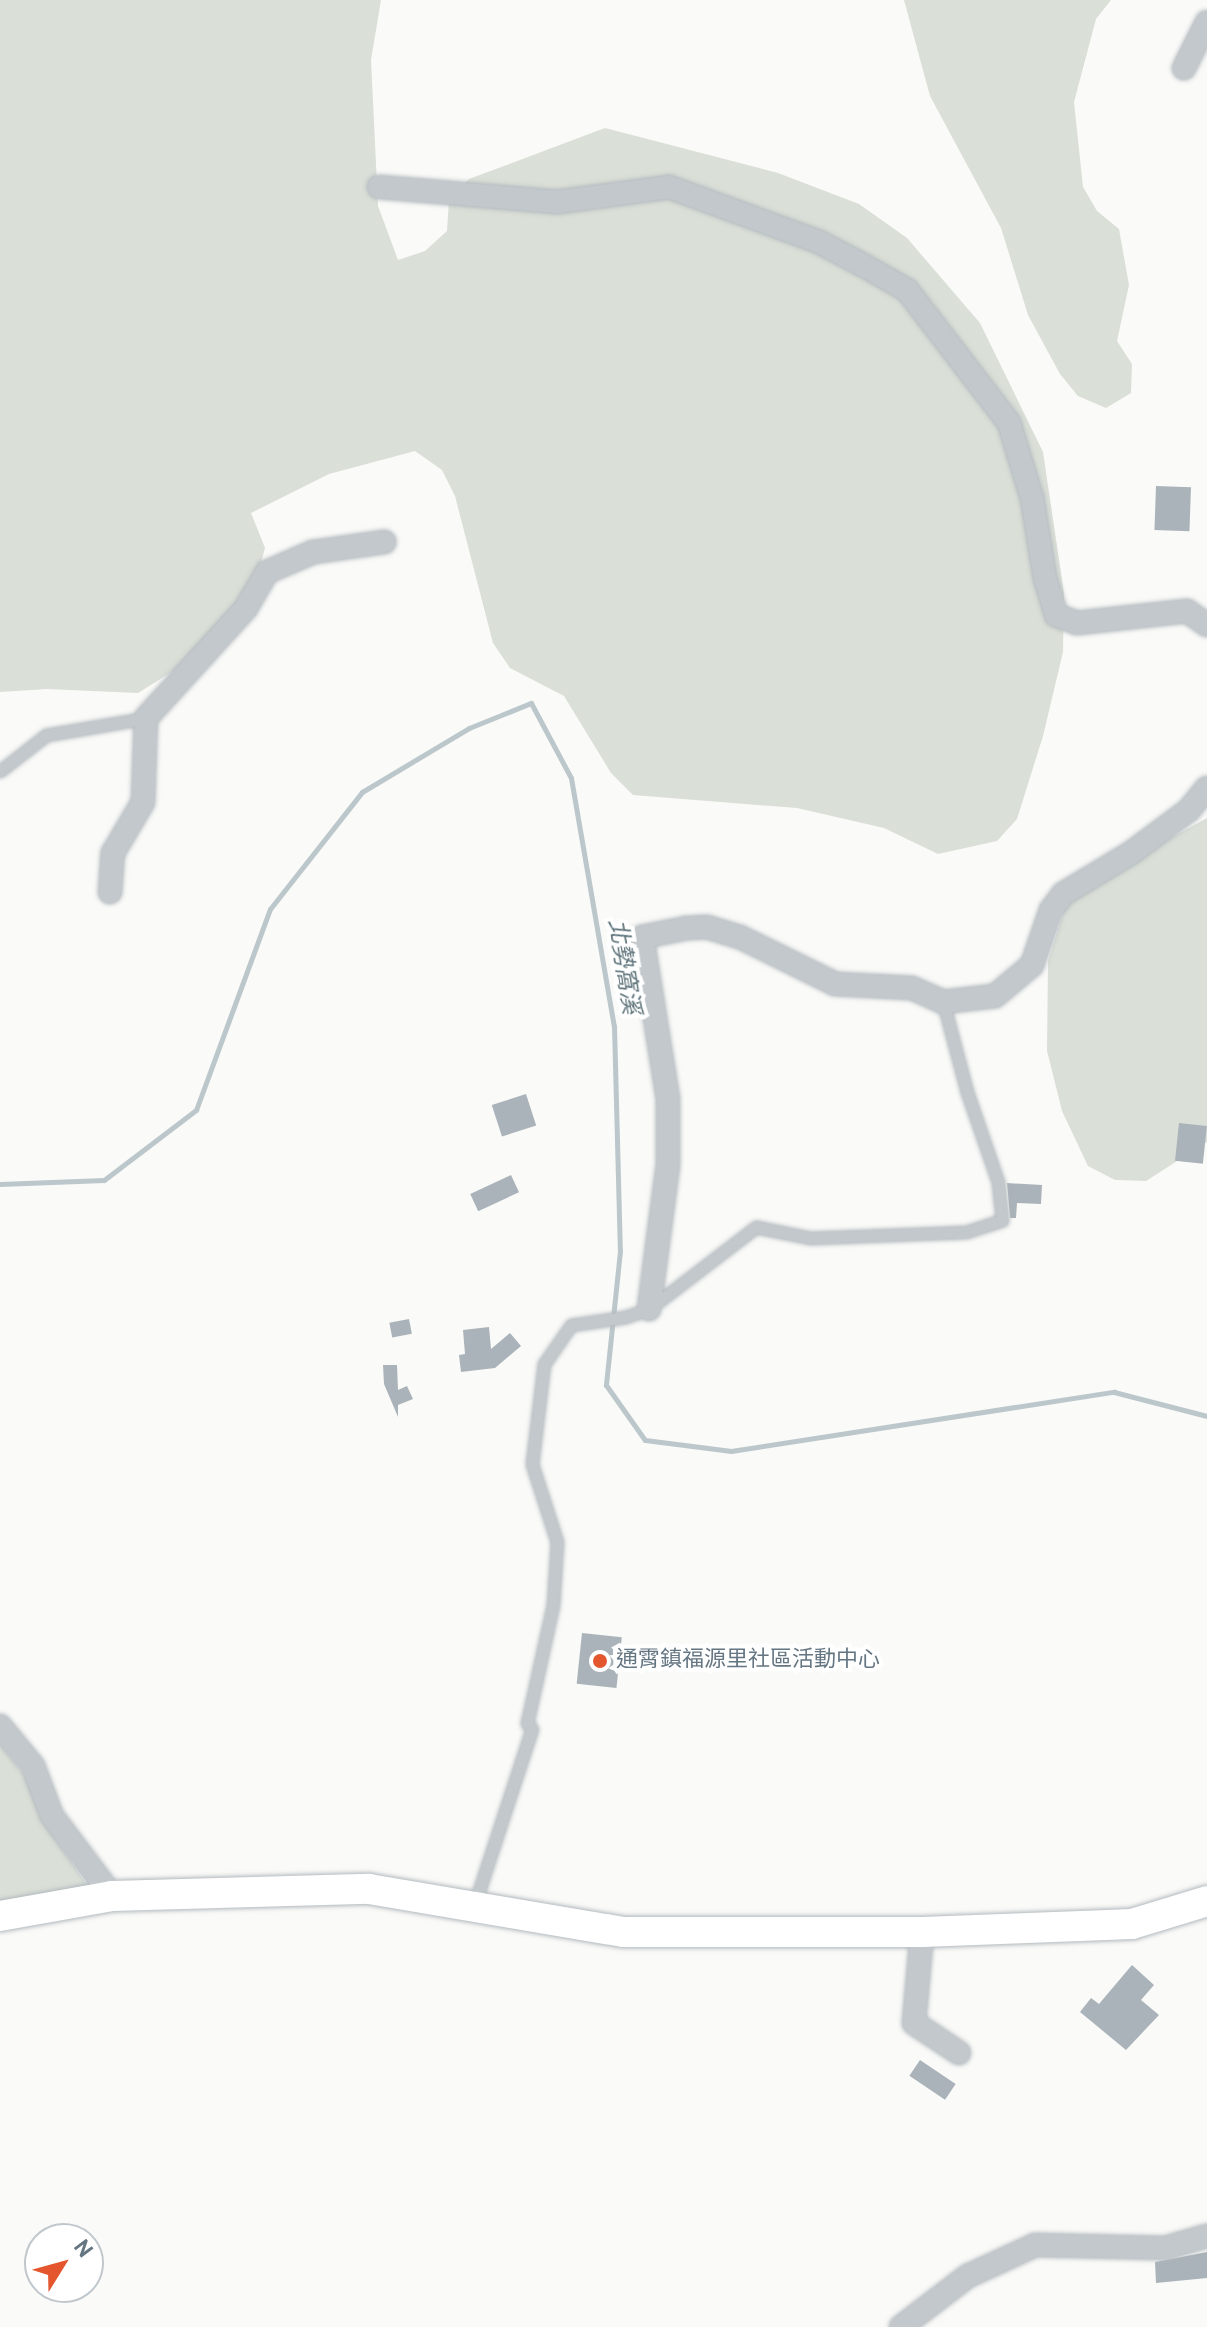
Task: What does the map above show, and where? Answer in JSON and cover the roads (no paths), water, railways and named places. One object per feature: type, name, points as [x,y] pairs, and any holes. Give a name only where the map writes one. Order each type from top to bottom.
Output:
[{"type":"street","points":[[1184,68],[1207,22]]},
{"type":"street","points":[[379,187],[557,202],[669,187],[819,242],[863,265],[907,290],[1009,423],[1032,498],[1045,578],[1056,615],[1077,623],[1187,611],[1207,625]]},
{"type":"street","points":[[110,892],[113,853],[143,802],[146,718],[246,608],[267,572],[313,552],[384,542]]},
{"type":"street","points":[[649,1309],[668,1165],[668,1099],[642,937],[707,927],[740,937],[835,984],[912,988],[943,1002],[995,996],[1032,965],[1051,910],[1063,894],[1131,853],[1189,810],[1207,788]]},
{"type":"street","points":[[0,1726],[33,1766],[52,1816],[112,1896]]},
{"type":"street","points":[[0,1916],[112,1896],[369,1889],[623,1932],[922,1932],[1132,1924],[1207,1901]]},
{"type":"street","points":[[922,1932],[914,2023],[959,2053]]},
{"type":"street","points":[[901,2327],[968,2276],[1035,2245],[1165,2248],[1207,2236]]},
{"type":"lane","points":[[0,771],[46,735],[146,718]]},
{"type":"lane","points":[[474,1906],[532,1729],[527,1723],[553,1605],[557,1542],[532,1464],[544,1364],[571,1325],[625,1317],[649,1309],[756,1227],[810,1238],[966,1232],[1002,1220],[998,1182],[967,1092],[943,1002]]},
{"type":"waterway","name":"北勢窩溪","points":[[0,1184],[104,1180],[196,1110],[270,909],[362,792],[469,728],[531,703],[571,778],[614,1026],[620,1251],[606,1385],[645,1440],[731,1451],[1114,1392],[1207,1416]]},
{"type":"place","name":"通霄鎮福源里社區活動中心","points":[[600,1661]]}]
